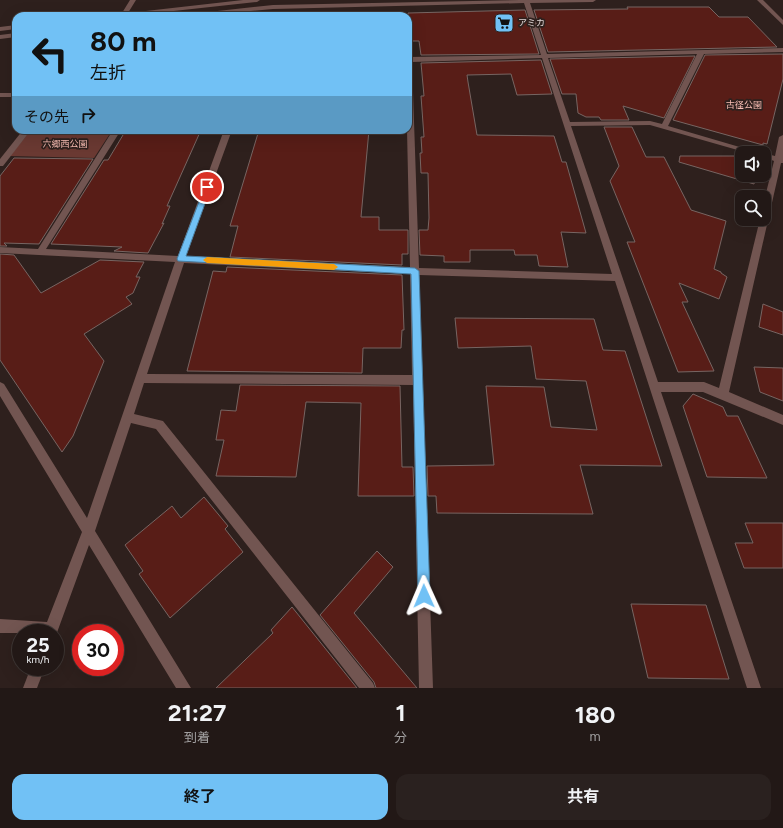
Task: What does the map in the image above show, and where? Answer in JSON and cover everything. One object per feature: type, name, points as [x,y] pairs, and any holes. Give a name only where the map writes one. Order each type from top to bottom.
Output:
[{"type":"street","points":[[126,12],[133,0]]},
{"type":"street","points":[[151,12],[257,0]]},
{"type":"street","points":[[270,12],[276,0]]},
{"type":"street","points":[[223,12],[272,7],[593,0]]},
{"type":"street","points":[[760,0],[783,23]]},
{"type":"street","points":[[526,1],[754,688]]},
{"type":"street","points":[[0,29],[12,28]]},
{"type":"street","points":[[0,37],[12,36]]},
{"type":"street","points":[[412,60],[783,50]]},
{"type":"street","points":[[664,127],[702,51]]},
{"type":"street","points":[[0,95],[12,95]]},
{"type":"street","points":[[566,124],[650,123],[735,147]]},
{"type":"street","points":[[0,164],[24,134]]},
{"type":"street","points":[[40,252],[114,134]]},
{"type":"street","points":[[53,624],[88,532],[181,259],[227,134]]},
{"type":"street","points":[[411,134],[426,688]]},
{"type":"street","points":[[771,193],[780,160],[783,137]]},
{"type":"street","points":[[723,395],[762,226]]},
{"type":"street","points":[[0,250],[415,271],[619,278]]},
{"type":"street","points":[[141,378],[418,380]]},
{"type":"street","points":[[0,387],[184,688]]},
{"type":"street","points":[[655,387],[704,387],[783,420]]},
{"type":"street","points":[[127,418],[158,425],[368,688]]},
{"type":"street","points":[[0,626],[12,627]]},
{"type":"street","points":[[30,688],[35,676]]},
{"type":"green space","name":"六郷西公園","points":[[28,134],[110,134],[94,158],[10,156]]},
{"type":"building","points":[[627,7],[709,7],[719,17],[748,17],[777,47],[548,52],[534,10],[628,9]]},
{"type":"building","points":[[525,10],[539,54],[421,55],[419,41],[412,41],[412,13]]},
{"type":"building","points":[[783,54],[783,79],[767,144],[763,143],[763,145],[673,120],[705,55]]},
{"type":"building","points":[[695,56],[664,118],[623,106],[629,120],[601,120],[599,117],[586,117],[578,113],[576,94],[562,94],[550,59]]},
{"type":"building","points":[[541,60],[552,94],[517,95],[511,74],[467,75],[477,135],[554,136],[562,162],[566,162],[586,233],[561,232],[568,267],[539,266],[537,255],[515,255],[514,250],[470,250],[470,262],[444,262],[444,256],[420,255],[419,230],[428,230],[429,218],[428,173],[421,173],[421,137],[424,137],[421,96],[424,96],[421,63]]},
{"type":"building","points":[[604,127],[632,127],[646,157],[664,157],[691,210],[726,221],[714,269],[727,277],[719,299],[679,283],[688,302],[682,302],[714,371],[678,372],[627,242],[635,242],[610,181],[619,166]]},
{"type":"building","points":[[124,134],[199,134],[167,206],[170,206],[162,224],[164,223],[148,253],[114,251],[122,247],[51,244],[104,160],[108,160]]},
{"type":"building","points":[[258,134],[369,134],[361,217],[379,217],[379,230],[408,230],[408,254],[402,254],[402,265],[230,257],[238,226],[230,226]]},
{"type":"building","points":[[680,156],[735,156],[735,178],[679,162]]},
{"type":"building","points":[[14,158],[93,159],[39,244],[4,243],[7,246],[0,246],[0,176]]},
{"type":"building","points":[[0,254],[14,255],[41,293],[100,260],[144,262],[136,277],[140,277],[133,293],[126,297],[132,304],[84,334],[104,361],[73,436],[62,452],[0,360]]},
{"type":"building","points":[[227,267],[402,275],[404,330],[402,330],[401,348],[363,348],[362,373],[187,371],[213,271],[226,272]]},
{"type":"building","points":[[763,304],[783,312],[783,335],[759,327]]},
{"type":"building","points":[[455,318],[594,319],[603,350],[625,351],[662,466],[580,465],[593,514],[437,513],[436,496],[428,496],[427,466],[494,465],[486,386],[544,387],[551,427],[597,430],[586,381],[536,379],[531,346],[458,348]]},
{"type":"building","points":[[754,367],[783,368],[783,401],[760,392]]},
{"type":"building","points":[[240,385],[400,386],[402,467],[413,467],[414,496],[358,496],[361,403],[306,402],[296,477],[216,476],[224,440],[216,440],[221,410],[236,411]]},
{"type":"building","points":[[693,394],[723,407],[727,416],[738,416],[767,478],[707,477],[683,406]]},
{"type":"building","points":[[204,497],[228,526],[225,529],[243,552],[170,618],[139,574],[143,571],[125,545],[172,506],[181,518]]},
{"type":"building","points":[[745,523],[783,523],[783,568],[744,568],[735,543],[753,543]]},
{"type":"building","points":[[377,551],[393,567],[354,613],[417,688],[376,688],[374,682],[320,615]]},
{"type":"building","points":[[631,604],[706,605],[729,679],[648,678]]},
{"type":"building","points":[[292,607],[357,688],[216,688],[273,633],[271,630]]},
{"type":"slow traffic","points":[[207,260],[334,267]]},
{"type":"place","name":"アミカ","points":[[504,23]]},
{"type":"route","points":[[207,187],[181,259],[415,271],[424,596]]},
{"type":"park label","name":"古径公園","points":[[744,105]]}]
